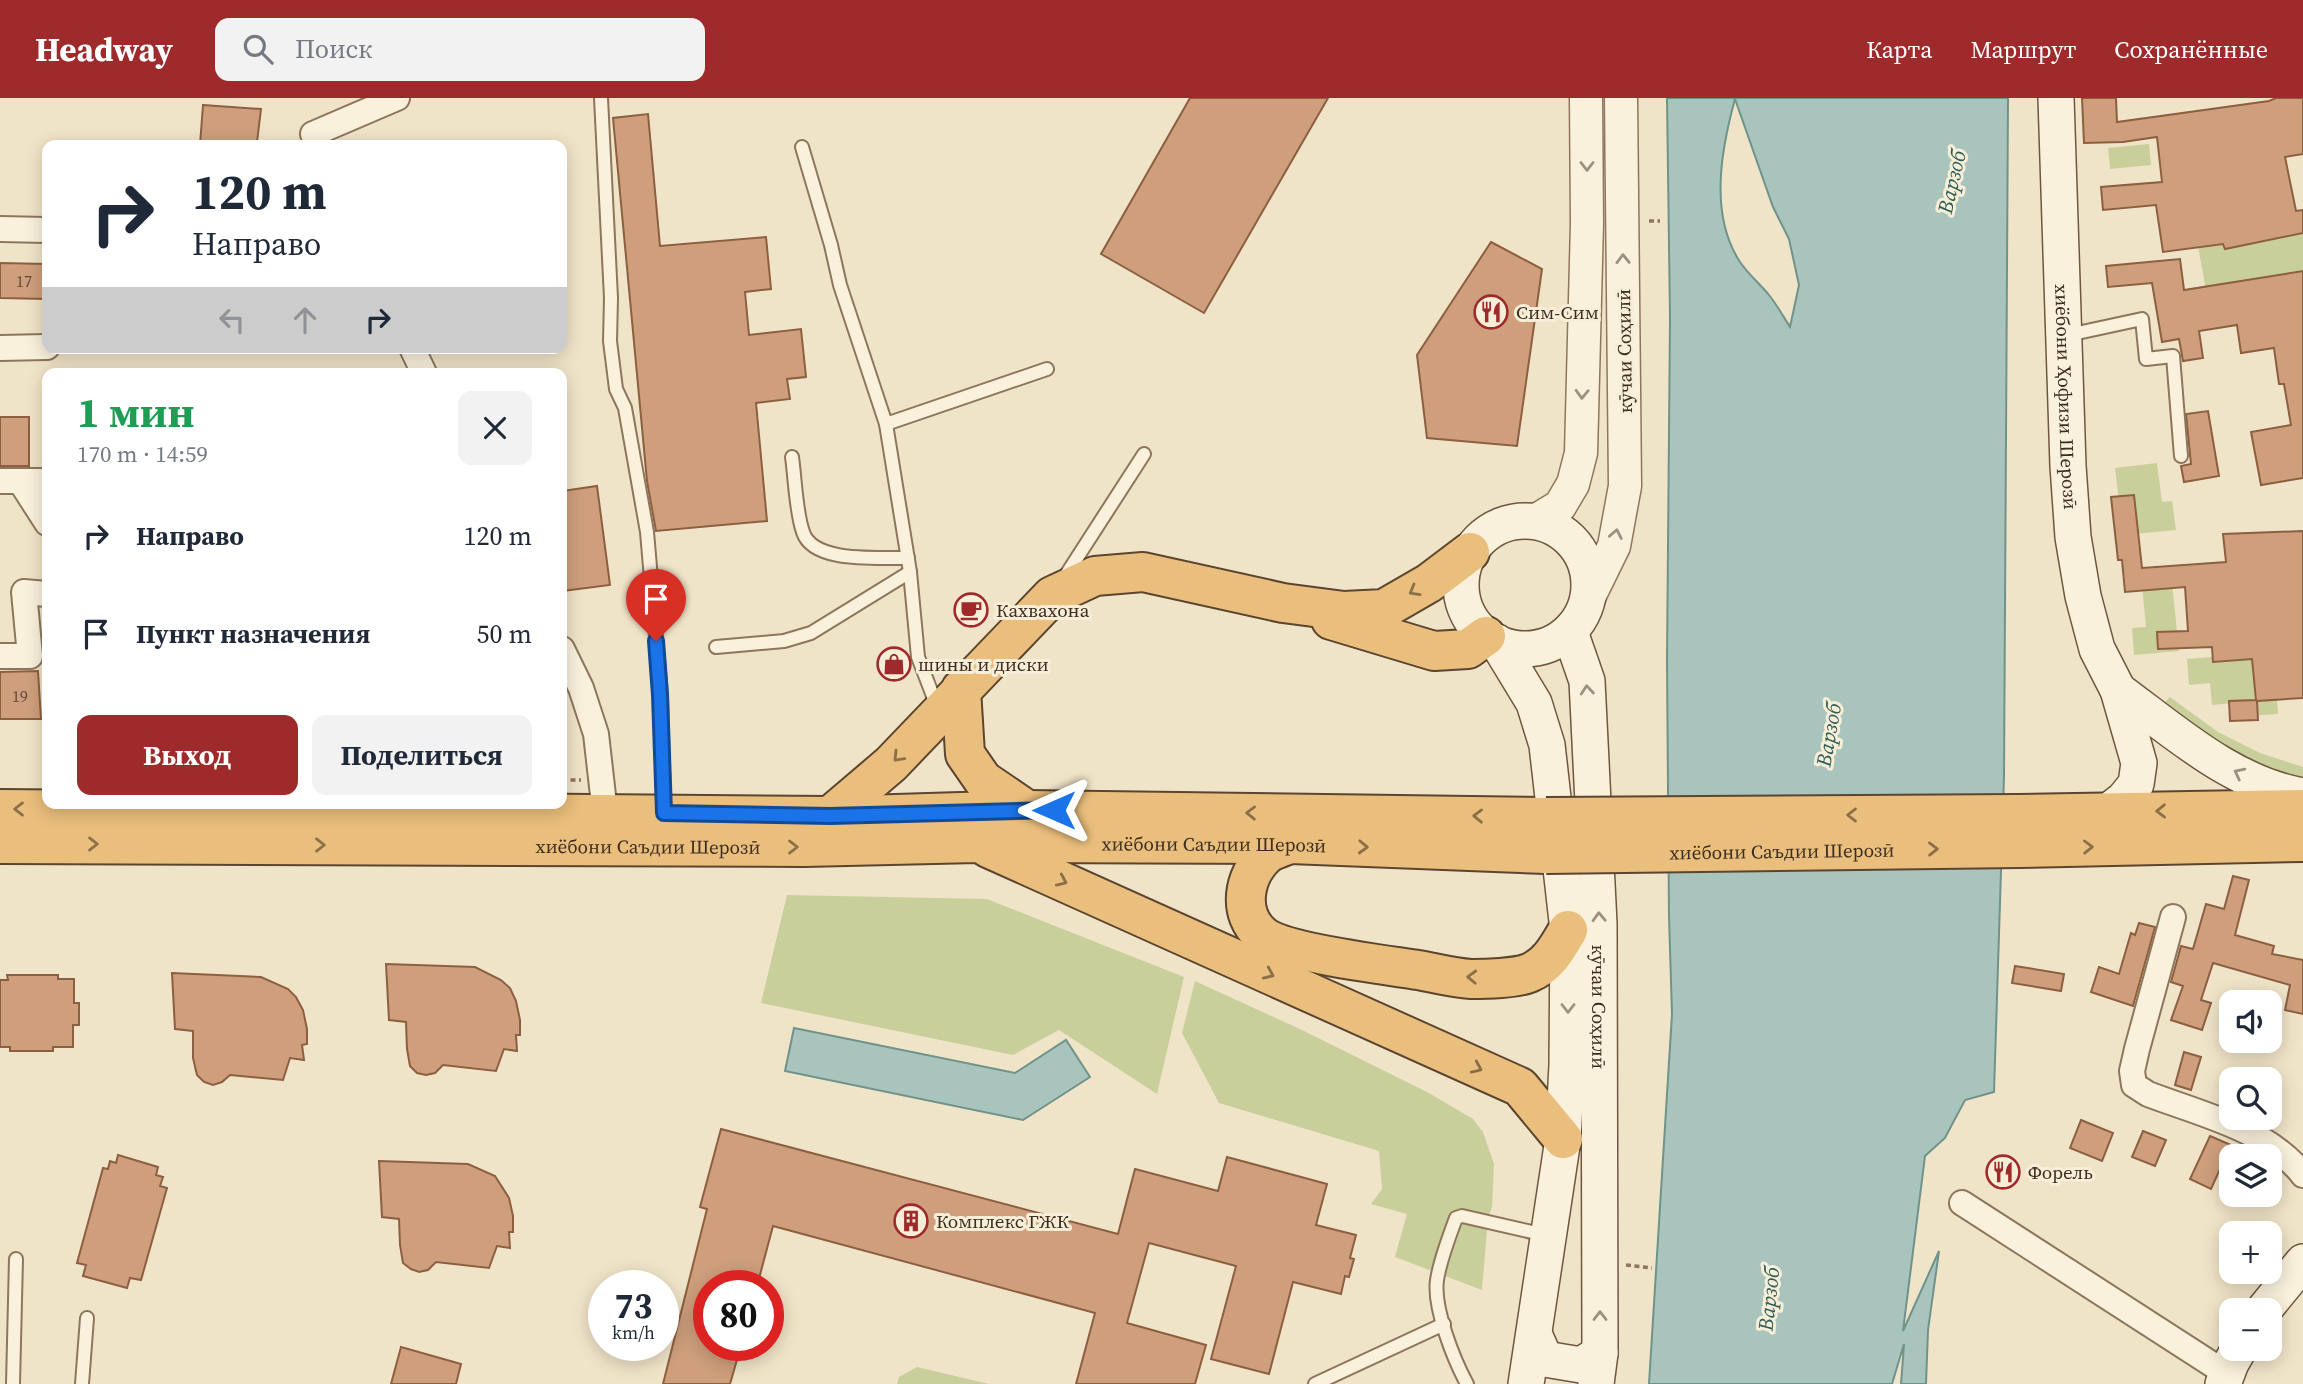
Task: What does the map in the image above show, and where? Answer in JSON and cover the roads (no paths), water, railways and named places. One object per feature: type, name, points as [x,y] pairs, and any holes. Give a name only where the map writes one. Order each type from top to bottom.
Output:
[{"type":"highway","points":[[830,816],[891,764],[1052,596],[1095,576],[1143,572],[1283,603],[1344,611],[1384,609],[1429,583],[1470,552]]},
{"type":"highway","points":[[1283,603],[1337,623],[1434,651],[1468,649],[1492,639]]},
{"type":"highway","points":[[951,701],[965,754],[983,780],[1027,810]]},
{"type":"highway","name":"хиёбони Саъдии Шерозӣ","points":[[0,809],[830,816],[1027,810],[1546,835]]},
{"type":"highway","name":"хиёбони Саъдии Шерозӣ","points":[[2019,831],[2106,813],[2303,809]]},
{"type":"highway","name":"хиёбони Саъдии Шерозӣ","points":[[0,844],[804,847],[977,843],[1290,844],[1546,835],[2019,831],[2303,842]]},
{"type":"highway","points":[[977,843],[1520,1087],[1563,1139]]},
{"type":"highway","points":[[1290,844],[1268,853],[1255,868],[1246,892],[1246,911],[1251,923],[1264,937],[1281,945],[1355,961],[1472,979],[1527,974],[1541,967],[1553,956],[1568,930]]},
{"type":"main road","name":"хиёбони Ҳофизи Шерозӣ","points":[[2056,98],[2068,466],[2073,537],[2083,596],[2098,649],[2118,690],[2139,763],[2136,784],[2124,799],[2106,813]]},
{"type":"main road","points":[[1535,521],[1567,535],[1587,562],[1589,597],[1570,632],[1553,643],[1535,649],[1516,648],[1492,639],[1473,622],[1461,587],[1463,569],[1470,552],[1487,533],[1510,522],[1535,521]]},
{"type":"main road","name":"кӯчаи Соҳилӣ","points":[[1570,632],[1587,681],[1599,924],[1598,1369]]},
{"type":"main road","name":"кӯчаи Соҳилӣ","points":[[1492,639],[1534,703],[1548,745],[1568,930],[1567,1065],[1563,1139],[1526,1384]]},
{"type":"main road","points":[[2118,690],[2218,762],[2286,793],[2303,796]]},
{"type":"main road","points":[[2274,1298],[2303,1262]]},
{"type":"main road","points":[[1534,1334],[1545,1359],[1598,1369]]},
{"type":"street","points":[[316,140],[313,134],[397,98]]},
{"type":"street","name":"кӯчаи Соҳилӣ","points":[[1535,521],[1560,506],[1573,484],[1581,453],[1587,223],[1586,98]]},
{"type":"street","name":"кӯчаи Соҳилӣ","points":[[1589,597],[1614,547],[1625,486],[1621,98]]},
{"type":"street","points":[[0,229],[42,230]]},
{"type":"street","points":[[0,348],[42,347]]},
{"type":"street","points":[[10,481],[42,481]]},
{"type":"street","points":[[10,481],[42,517]]},
{"type":"street","points":[[0,656],[30,656],[24,592],[42,594]]},
{"type":"street","points":[[567,659],[581,688],[596,734],[605,813]]},
{"type":"street","points":[[2173,917],[2137,1049],[2132,1071],[2134,1085],[2148,1094],[2262,1138],[2284,1154],[2303,1175]]},
{"type":"street","points":[[1962,1203],[2230,1369]]},
{"type":"lane","points":[[601,98],[611,298],[610,341],[616,389],[625,408],[647,532],[660,695],[664,813]]},
{"type":"lane","points":[[802,147],[840,285],[886,424],[910,572],[918,657],[951,701]]},
{"type":"lane","points":[[2064,336],[2143,319],[2146,359],[2173,356],[2181,456]]},
{"type":"lane","points":[[886,424],[1047,369]]},
{"type":"lane","points":[[1052,596],[1144,454]]},
{"type":"lane","points":[[792,457],[803,534],[814,548],[835,555],[908,558]]},
{"type":"lane","points":[[716,647],[784,641],[811,633],[910,572]]},
{"type":"lane","points":[[1467,1384],[1454,1360],[1437,1299],[1437,1280],[1457,1218],[1462,1216],[1548,1236]]},
{"type":"lane","points":[[13,1384],[16,1259]]},
{"type":"lane","points":[[82,1384],[87,1318]]},
{"type":"lane","points":[[1315,1384],[1444,1324]]},
{"type":"water","name":"Варзоб","points":[[1667,98],[2008,98],[2004,776],[1994,1092],[1965,1100],[1945,1138],[1925,1156],[1903,1331],[1939,1251],[1928,1330],[1926,1384],[1901,1384],[1904,1344],[1892,1384],[1649,1384],[1672,1014],[1667,660],[1670,318]],"holes":[[[1735,99],[1773,207],[1789,239],[1799,285],[1790,327],[1769,295],[1740,262],[1730,244],[1724,224],[1721,203],[1722,161]]]},
{"type":"water","points":[[794,1028],[1015,1073],[1066,1040],[1090,1077],[1023,1120],[785,1071]]},
{"type":"place","name":"Сим-Сим","points":[[1491,312]]},
{"type":"place","name":"Кахвахона","points":[[971,610]]},
{"type":"place","name":"шины и диски","points":[[894,664]]},
{"type":"place","name":"Форель","points":[[2003,1172]]},
{"type":"place","name":"Комплекс ГЖК","points":[[911,1221]]}]
